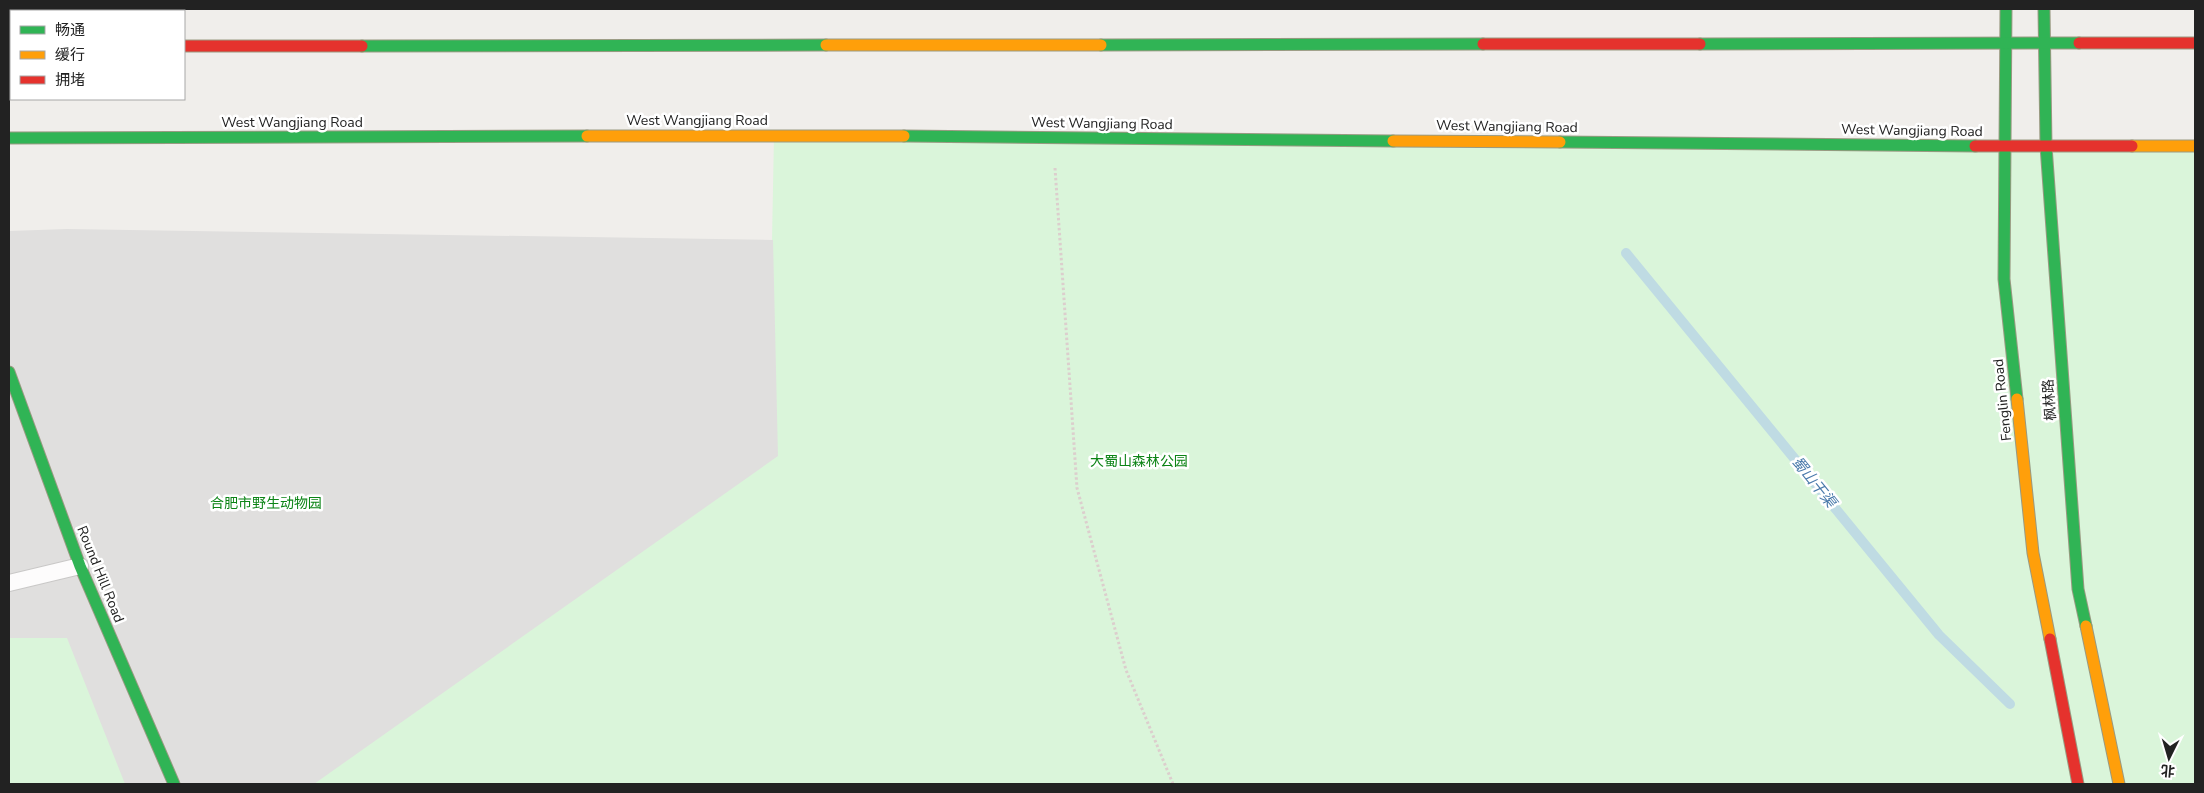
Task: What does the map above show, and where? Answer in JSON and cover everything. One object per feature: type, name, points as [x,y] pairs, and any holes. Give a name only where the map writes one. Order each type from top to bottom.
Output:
[{"type":"main road","name":"Fenglin Road","points":[[2006,9],[2004,279],[2033,553],[2078,784]]},
{"type":"main road","name":"枫林路","points":[[2044,9],[2046,146],[2078,589],[2119,784]]},
{"type":"main road","points":[[185,46],[2195,43]]},
{"type":"main road","name":"West Wangjiang Road","points":[[9,138],[764,135],[2195,146]]},
{"type":"main road","name":"Round Hill Road","points":[[9,372],[80,566],[174,784]]},
{"type":"lane","points":[[9,583],[80,566]]},
{"type":"path","points":[[1052,137],[1077,488],[1126,670],[1173,784]]},
{"type":"green space","name":"大蜀山森林公园","points":[[774,135],[2195,146],[2195,784],[9,784],[9,247],[772,240]]},
{"type":"shaded area","name":"合肥市野生动物园","points":[[67,229],[773,240],[778,456],[314,784],[125,784],[67,638],[9,638],[9,231]]},
{"type":"waterway","name":"蜀山干渠","points":[[1626,253],[1939,635],[2010,704]]},
{"type":"traffic: fast","points":[[2006,9],[2004,279],[2017,399]]},
{"type":"traffic: fast","points":[[2044,9],[2046,146],[2078,589],[2086,626]]},
{"type":"traffic: fast","points":[[1700,44],[2079,43]]},
{"type":"traffic: fast","points":[[1101,45],[1483,44]]},
{"type":"traffic: fast","points":[[362,46],[826,45]]},
{"type":"traffic: fast","points":[[9,138],[587,136]]},
{"type":"traffic: fast","points":[[904,136],[1393,141]]},
{"type":"traffic: fast","points":[[1560,142],[1975,146]]},
{"type":"traffic: fast","points":[[9,372],[80,566],[174,784]]},
{"type":"traffic: slow","points":[[826,45],[1101,45]]},
{"type":"traffic: slow","points":[[587,136],[904,136]]},
{"type":"traffic: slow","points":[[1393,141],[1560,142]]},
{"type":"traffic: slow","points":[[2132,146],[2195,146]]},
{"type":"traffic: slow","points":[[2017,399],[2033,553],[2050,639]]},
{"type":"traffic: slow","points":[[2086,626],[2119,784]]},
{"type":"traffic: jam","points":[[2079,43],[2195,43]]},
{"type":"traffic: jam","points":[[1483,44],[1700,44]]},
{"type":"traffic: jam","points":[[185,46],[362,46]]},
{"type":"traffic: jam","points":[[1975,146],[2132,146]]},
{"type":"traffic: jam","points":[[2050,639],[2078,784]]}]
